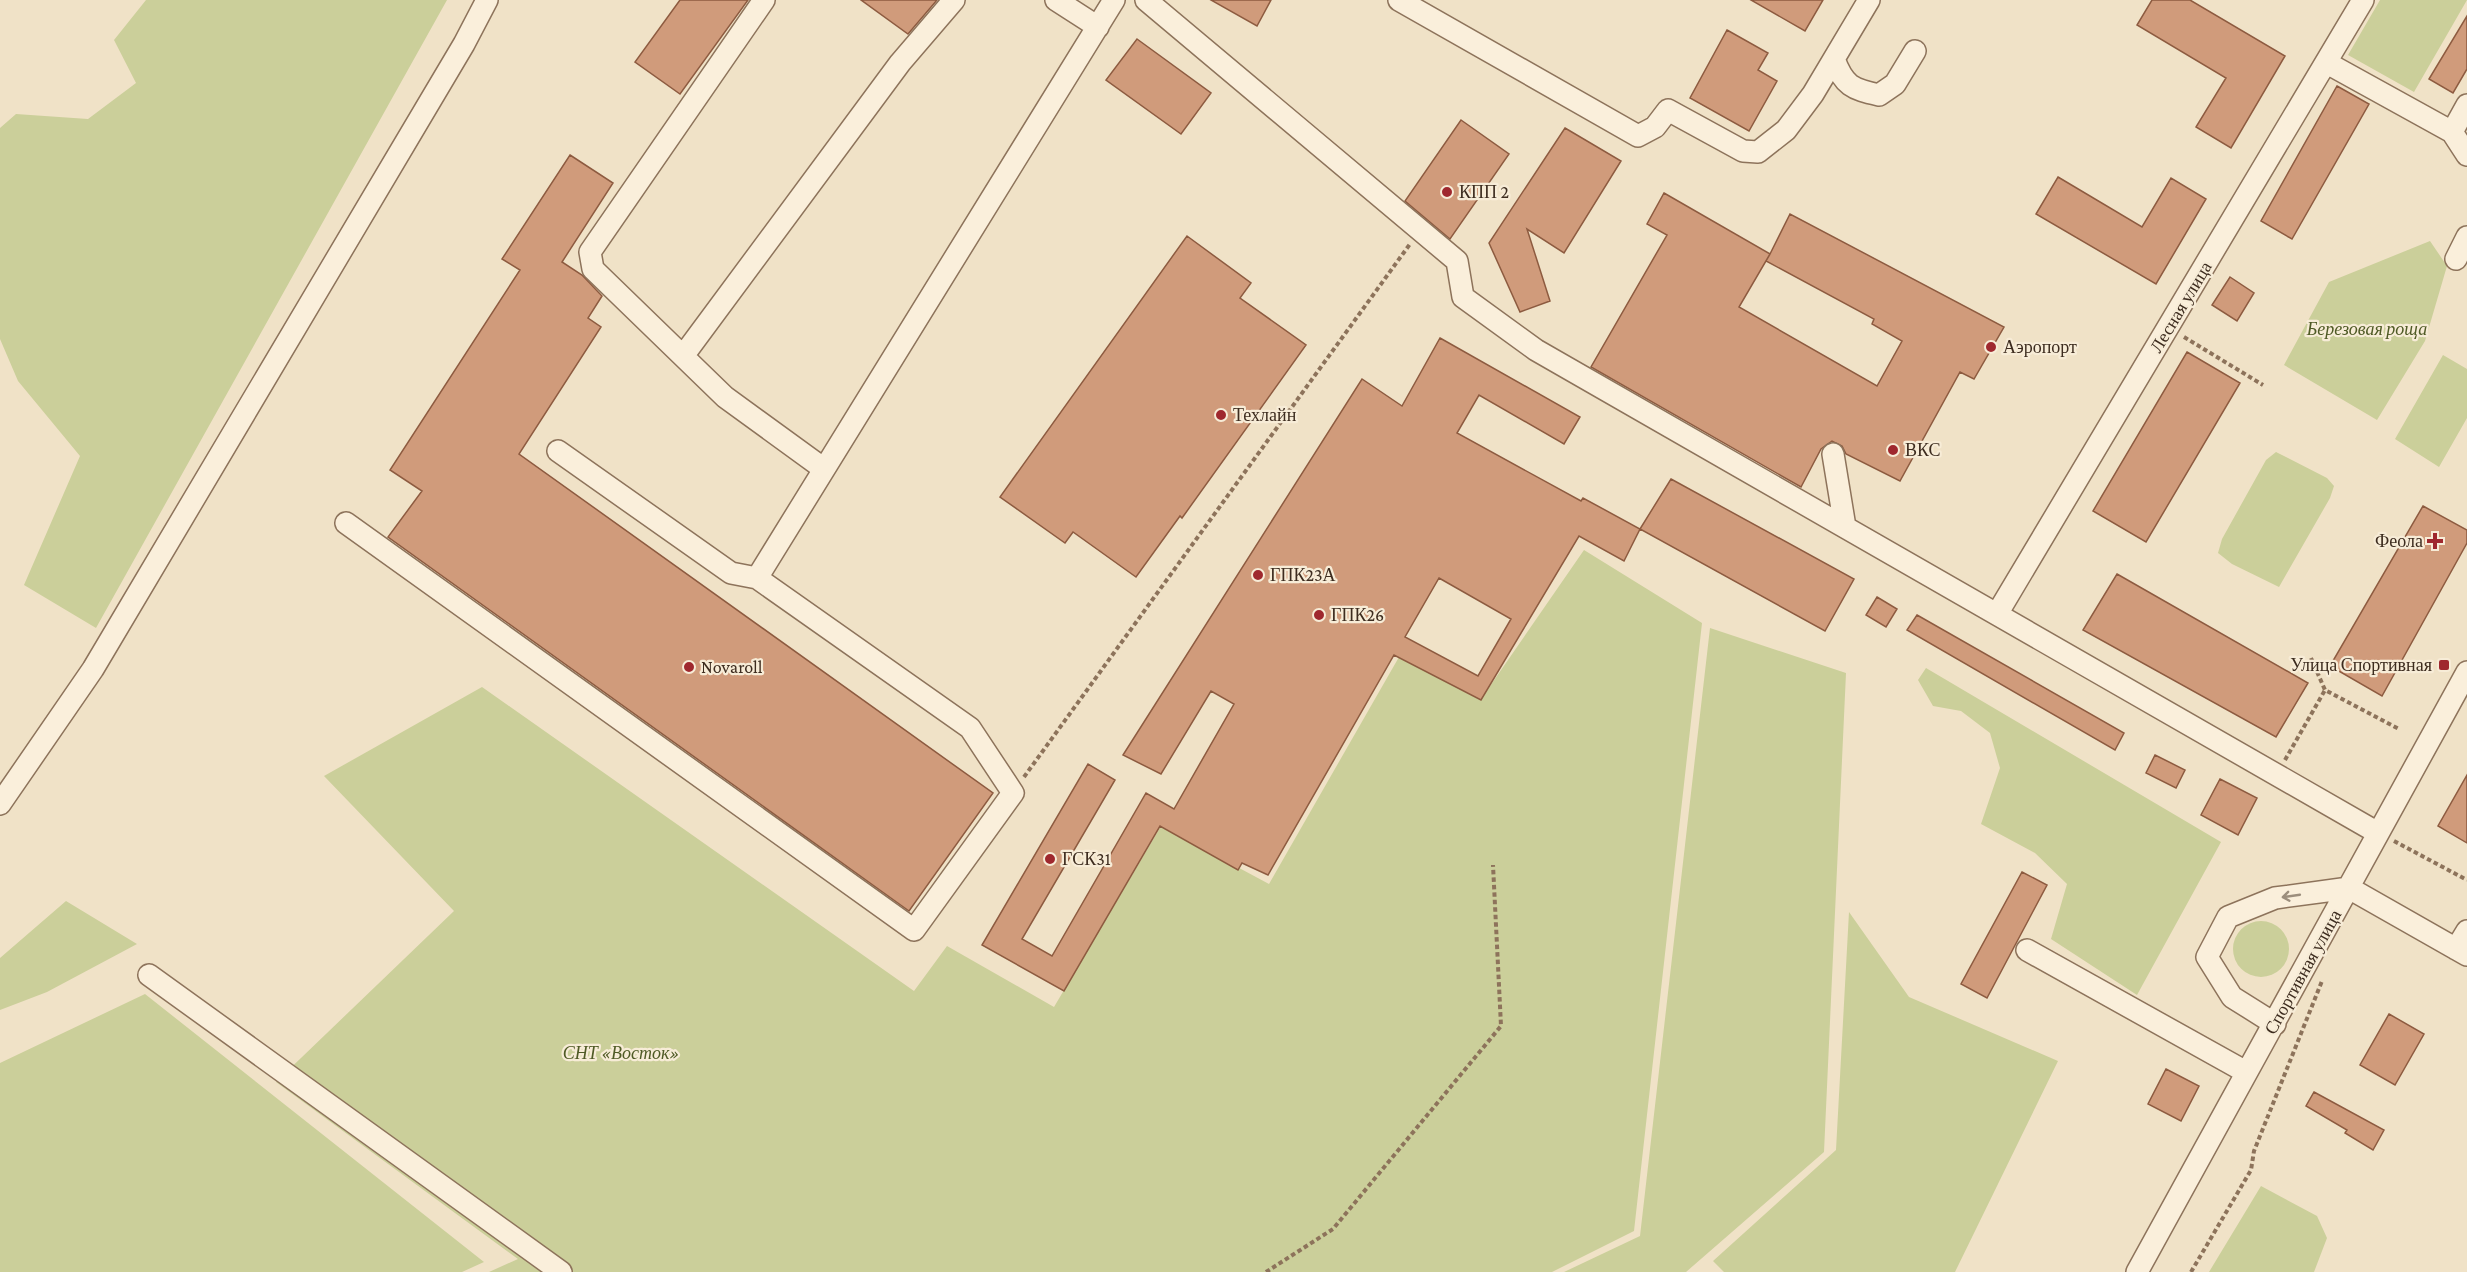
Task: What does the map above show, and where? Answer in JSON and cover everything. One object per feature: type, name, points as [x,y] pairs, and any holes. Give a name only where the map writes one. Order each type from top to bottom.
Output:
[{"type":"street","points":[[0,804],[93,669],[374,198],[464,44],[486,0]]},
{"type":"street","points":[[764,0],[590,252],[593,268],[725,397],[824,469]]},
{"type":"street","points":[[683,356],[900,63],[954,0]]},
{"type":"street","points":[[1056,0],[1098,27]]},
{"type":"street","points":[[757,578],[1114,0]]},
{"type":"street","points":[[1146,0],[1457,261],[1463,297],[1536,350],[2378,833]]},
{"type":"street","points":[[1399,0],[1638,136],[1654,127],[1668,110],[1743,151],[1758,152],[1786,130],[1813,94],[1869,0]]},
{"type":"street","name":"Лесная улица","points":[[1998,614],[2363,0]]},
{"type":"street","points":[[1834,59],[1839,75],[1856,90],[1879,95],[1895,84],[1915,51]]},
{"type":"street","points":[[2327,63],[2452,132],[2467,155]]},
{"type":"street","points":[[2452,132],[2467,105]]},
{"type":"street","points":[[2456,259],[2467,237]]},
{"type":"street","points":[[346,523],[914,930],[1013,793],[970,728],[757,578],[731,573],[558,451]]},
{"type":"street","points":[[1833,454],[1845,527]]},
{"type":"street","name":"Спортивная улица","points":[[2137,1272],[2467,672]]},
{"type":"street","points":[[2275,1024],[2232,997],[2207,957],[2228,916],[2275,898],[2349,888],[2463,945]]},
{"type":"street","points":[[2027,950],[2246,1072]]},
{"type":"street","points":[[149,975],[561,1272]]},
{"type":"path","points":[[1013,793],[1420,230]]},
{"type":"path","points":[[2169,328],[2263,385]]},
{"type":"path","points":[[2311,657],[2325,690],[2399,729]]},
{"type":"path","points":[[2277,774],[2325,690]]},
{"type":"path","points":[[2398,843],[2467,880]]},
{"type":"path","points":[[1266,1272],[1333,1229],[1501,1026],[1493,865]]},
{"type":"path","points":[[2192,1272],[2251,1170],[2254,1151],[2322,980]]},
{"type":"green space","points":[[146,0],[447,0],[96,628],[24,585],[80,456],[18,381],[0,339],[0,128],[16,114],[88,119],[136,83],[114,40]]},
{"type":"green space","points":[[2380,0],[2467,0],[2414,92],[2348,55]]},
{"type":"green space","name":"Березовая роща","points":[[2430,241],[2447,266],[2425,341],[2377,420],[2284,365],[2329,282]]},
{"type":"green space","points":[[2443,355],[2467,369],[2467,418],[2439,467],[2395,439]]},
{"type":"green space","points":[[2276,452],[2327,478],[2334,486],[2330,498],[2279,587],[2232,564],[2218,553],[2222,539],[2266,460]]},
{"type":"green space","name":"СНТ «Восток»","points":[[1584,550],[1702,623],[1634,1231],[1552,1272],[489,1272],[518,1259],[276,1082],[454,911],[324,776],[482,687],[914,991],[947,946],[1054,1007],[1161,826],[1269,884],[1399,657],[1481,699]]},
{"type":"green space","points":[[1710,628],[1846,673],[1824,1152],[1686,1272],[1564,1272],[1640,1236]]},
{"type":"green space","points":[[1926,668],[2221,842],[2137,995],[2051,939],[2067,884],[2035,853],[1981,824],[2000,768],[1990,733],[1961,711],[1933,706],[1918,680]]},
{"type":"green space","points":[[66,901],[137,944],[47,992],[0,1010],[0,958]]},
{"type":"green space","points":[[1849,912],[1909,997],[2058,1061],[1955,1272],[1724,1272],[1713,1261],[1836,1150]]},
{"type":"green space","points":[[2255,921],[2267,921],[2281,929],[2289,943],[2287,960],[2281,969],[2267,977],[2255,977],[2238,965],[2233,955],[2233,943],[2245,926]]},
{"type":"green space","points":[[145,994],[484,1262],[462,1272],[0,1272],[0,1063]]},
{"type":"green space","points":[[2261,1186],[2317,1216],[2327,1238],[2314,1272],[2209,1272]]},
{"type":"building","points":[[680,0],[748,0],[680,94],[635,62]]},
{"type":"building","points":[[861,0],[937,0],[908,34]]},
{"type":"building","points":[[1211,0],[1271,0],[1257,26]]},
{"type":"building","points":[[1751,0],[1823,0],[1805,31]]},
{"type":"building","points":[[2152,0],[2190,0],[2285,56],[2231,148],[2196,127],[2226,78],[2137,25]]},
{"type":"building","points":[[2467,16],[2467,69],[2453,93],[2429,79]]},
{"type":"building","points":[[1727,30],[1768,53],[1758,70],[1777,81],[1749,131],[1690,98]]},
{"type":"building","points":[[1137,39],[1211,93],[1181,134],[1106,80]]},
{"type":"building","points":[[2337,86],[2369,104],[2292,239],[2261,221]]},
{"type":"building","name":"КПП 2","points":[[1461,120],[1509,154],[1450,239],[1405,201]]},
{"type":"building","points":[[1565,128],[1621,161],[1564,253],[1527,229],[1550,301],[1520,312],[1489,243]]},
{"type":"building","name":"Novaroll","points":[[570,155],[613,183],[562,262],[582,275],[602,296],[588,318],[601,327],[519,454],[993,793],[909,911],[388,537],[422,491],[390,470],[520,270],[502,259]]},
{"type":"building","points":[[2058,177],[2142,227],[2171,178],[2206,199],[2156,284],[2036,214]]},
{"type":"building","points":[[1664,193],[1770,254],[1790,214],[2004,327],[1974,379],[1960,372],[1900,481],[1846,454],[1842,446],[1832,441],[1821,449],[1801,487],[1591,367],[1667,235],[1647,224]],"holes":[[[1770,254],[1766,261],[1874,319],[1872,324],[1902,341],[1877,386],[1739,307]]]},
{"type":"building","points":[[1187,236],[1251,283],[1240,298],[1306,345],[1182,518],[1180,516],[1136,577],[1073,532],[1065,543],[1000,497]]},
{"type":"building","points":[[2230,277],[2254,293],[2237,321],[2212,305]]},
{"type":"building","points":[[1440,338],[1580,417],[1564,444],[1479,395],[1457,433],[1581,501],[1583,498],[1640,529],[1624,561],[1579,536],[1481,700],[1394,655],[1268,875],[1242,863],[1238,870],[1160,826],[1064,991],[982,945],[1088,764],[1115,780],[1022,939],[1052,956],[1146,793],[1174,809],[1234,704],[1211,691],[1161,774],[1123,755],[1362,379],[1402,406]],"holes":[[[1439,578],[1511,619],[1478,676],[1405,637]]]},
{"type":"building","points":[[2187,352],[2240,383],[2146,542],[2093,511]]},
{"type":"building","points":[[1671,479],[1854,579],[1825,631],[1640,529]]},
{"type":"building","points":[[2423,506],[2467,530],[2467,543],[2382,696],[2330,666]]},
{"type":"building","points":[[2117,574],[2308,683],[2276,737],[2083,630]]},
{"type":"building","points":[[1877,597],[1897,609],[1886,627],[1866,615]]},
{"type":"building","points":[[1917,615],[2124,733],[2115,750],[1907,630]]},
{"type":"building","points":[[2155,755],[2185,770],[2176,788],[2146,773]]},
{"type":"building","points":[[2467,775],[2467,843],[2438,826]]},
{"type":"building","points":[[2220,779],[2257,798],[2238,835],[2201,815]]},
{"type":"building","points":[[2022,872],[2047,885],[1987,998],[1961,984]]},
{"type":"building","points":[[2389,1014],[2424,1034],[2395,1085],[2360,1065]]},
{"type":"building","points":[[2166,1069],[2199,1086],[2181,1121],[2148,1104]]},
{"type":"building","points":[[2314,1092],[2384,1130],[2373,1150],[2345,1133],[2347,1130],[2306,1106]]},
{"type":"place","name":"КПП 2","points":[[1447,192]]},
{"type":"place","name":"Аэропорт","points":[[1991,347]]},
{"type":"place","name":"Техлайн","points":[[1221,415]]},
{"type":"place","name":"ВКС","points":[[1893,450]]},
{"type":"place","name":"Феола","points":[[2435,541]]},
{"type":"place","name":"ГПК23А","points":[[1258,575]]},
{"type":"place","name":"ГПК26","points":[[1319,615]]},
{"type":"place","name":"Улица Спортивная","points":[[2444,665]]},
{"type":"place","name":"Novaroll","points":[[689,667]]},
{"type":"place","name":"ГСК31","points":[[1050,859]]}]
